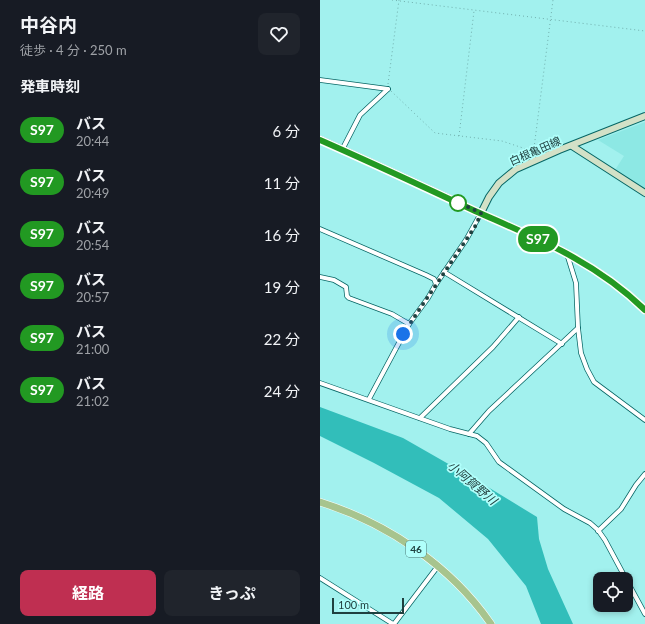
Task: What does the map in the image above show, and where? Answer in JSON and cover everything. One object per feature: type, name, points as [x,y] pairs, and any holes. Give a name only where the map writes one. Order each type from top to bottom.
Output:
[{"type":"main road","name":"白根亀田線","points":[[481,213],[488,197],[499,183],[516,169],[645,116]]},
{"type":"main road","points":[[320,140],[567,253],[620,287],[645,310]]},
{"type":"main road","points":[[572,146],[645,193]]},
{"type":"main road","name":"46","points":[[320,502],[370,521],[396,536],[438,566],[464,591],[484,613],[491,624]]},
{"type":"street","points":[[320,80],[388,89]]},
{"type":"street","points":[[342,150],[360,115],[388,89]]},
{"type":"street","points":[[532,162],[534,152]]},
{"type":"street","points":[[369,399],[409,324],[476,225],[481,213]]},
{"type":"street","points":[[320,230],[426,275],[434,279],[436,284]]},
{"type":"street","points":[[567,253],[576,283],[578,328],[581,353],[587,369],[594,382],[645,420]]},
{"type":"street","points":[[444,272],[562,344]]},
{"type":"street","points":[[320,276],[334,280],[346,287],[347,296],[349,298],[392,314],[409,324]]},
{"type":"street","points":[[420,418],[493,346],[519,317]]},
{"type":"street","points":[[470,434],[489,411],[578,328]]},
{"type":"street","points":[[320,383],[477,436],[486,443],[499,462],[564,509],[590,523],[605,540],[622,572]]},
{"type":"street","points":[[598,531],[621,509],[645,474]]},
{"type":"street","points":[[320,578],[393,624],[438,566]]},
{"type":"street","points":[[633,592],[645,614]]},
{"type":"path","points":[[392,0],[645,31]]},
{"type":"path","points":[[399,0],[388,89],[435,133],[502,141],[534,152],[553,0]]},
{"type":"path","points":[[459,136],[474,10]]},
{"type":"shaded area","points":[[645,122],[645,189],[615,170],[624,156],[598,140]]},
{"type":"water","name":"小阿賀野川","points":[[320,407],[403,438],[537,517],[539,539],[548,569],[573,624],[541,624],[526,586],[488,539],[439,498],[320,436]]},
{"type":"bus line","name":"S97","points":[[320,140],[567,253],[620,287],[645,310]]},
{"type":"route","points":[[403,334],[476,225],[481,213],[453,200],[458,203]]}]
